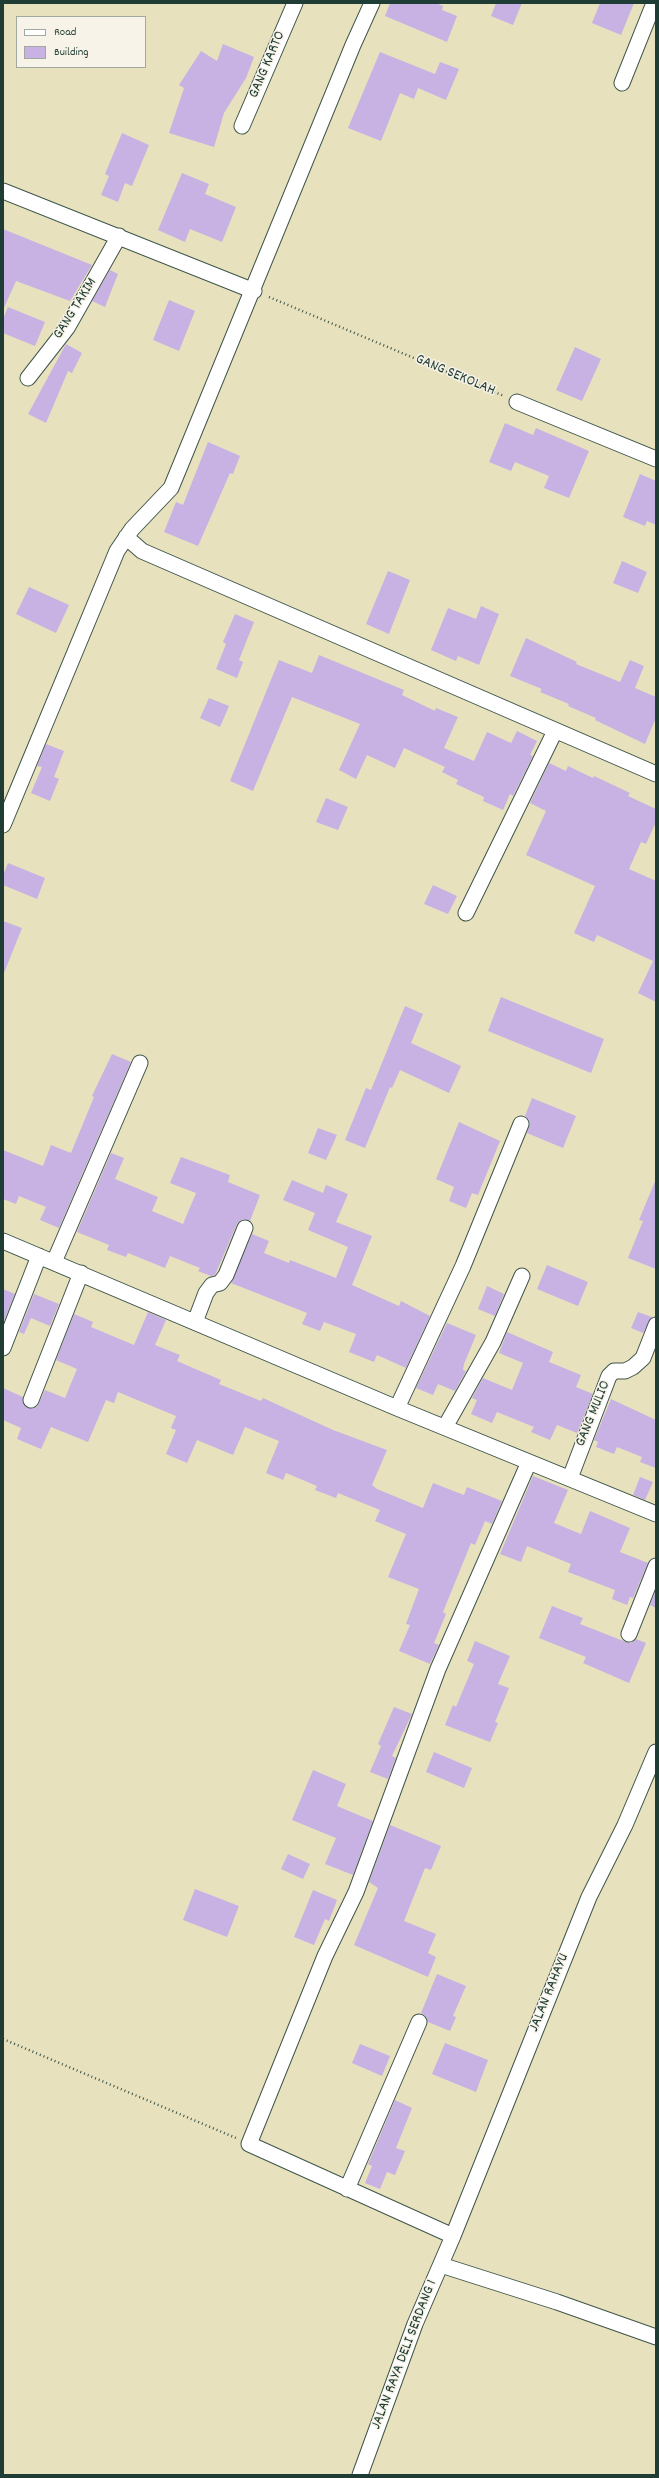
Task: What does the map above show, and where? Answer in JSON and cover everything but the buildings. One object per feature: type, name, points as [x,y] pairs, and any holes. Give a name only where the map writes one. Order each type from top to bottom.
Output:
[{"type":"street","name":"GANG KARTO","points":[[242,126],[295,3]]},
{"type":"street","points":[[3,825],[117,551],[126,538],[171,488],[254,291],[353,45],[372,3]]},
{"type":"street","points":[[622,83],[654,3]]},
{"type":"street","points":[[3,191],[254,291]]},
{"type":"street","name":"GANG TAKIM","points":[[28,378],[67,328],[119,236]]},
{"type":"street","points":[[517,402],[656,459]]},
{"type":"street","points":[[126,538],[142,551],[656,774]]},
{"type":"street","points":[[466,913],[555,731]]},
{"type":"street","points":[[54,1262],[140,1063]]},
{"type":"street","points":[[398,1408],[462,1266],[521,1124]]},
{"type":"street","points":[[196,1322],[206,1293],[212,1286],[220,1283],[226,1276],[245,1228]]},
{"type":"street","points":[[3,1241],[398,1408],[656,1514]]},
{"type":"street","points":[[3,1348],[39,1256]]},
{"type":"street","points":[[31,1400],[81,1273]]},
{"type":"street","points":[[445,1427],[493,1342],[522,1276]]},
{"type":"street","name":"GANG MULIO","points":[[570,1478],[609,1376],[614,1371],[625,1371],[633,1367],[642,1358],[656,1325]]},
{"type":"street","points":[[453,2236],[249,2144],[325,1956],[356,1892],[438,1669],[529,1462]]},
{"type":"street","points":[[629,1634],[656,1566]]},
{"type":"street","name":"JALAN RAHAYU","points":[[453,2236],[589,1897],[625,1826],[656,1752]]},
{"type":"street","points":[[346,2189],[419,2022]]},
{"type":"street","name":"JALAN RAYA DELI SERDANG 1","points":[[360,2475],[415,2324],[453,2236]]},
{"type":"street","points":[[440,2265],[656,2336]]},
{"type":"path","name":"GANG SEKOLAH","points":[[254,291],[517,402]]},
{"type":"path","points":[[3,2039],[249,2144]]}]
